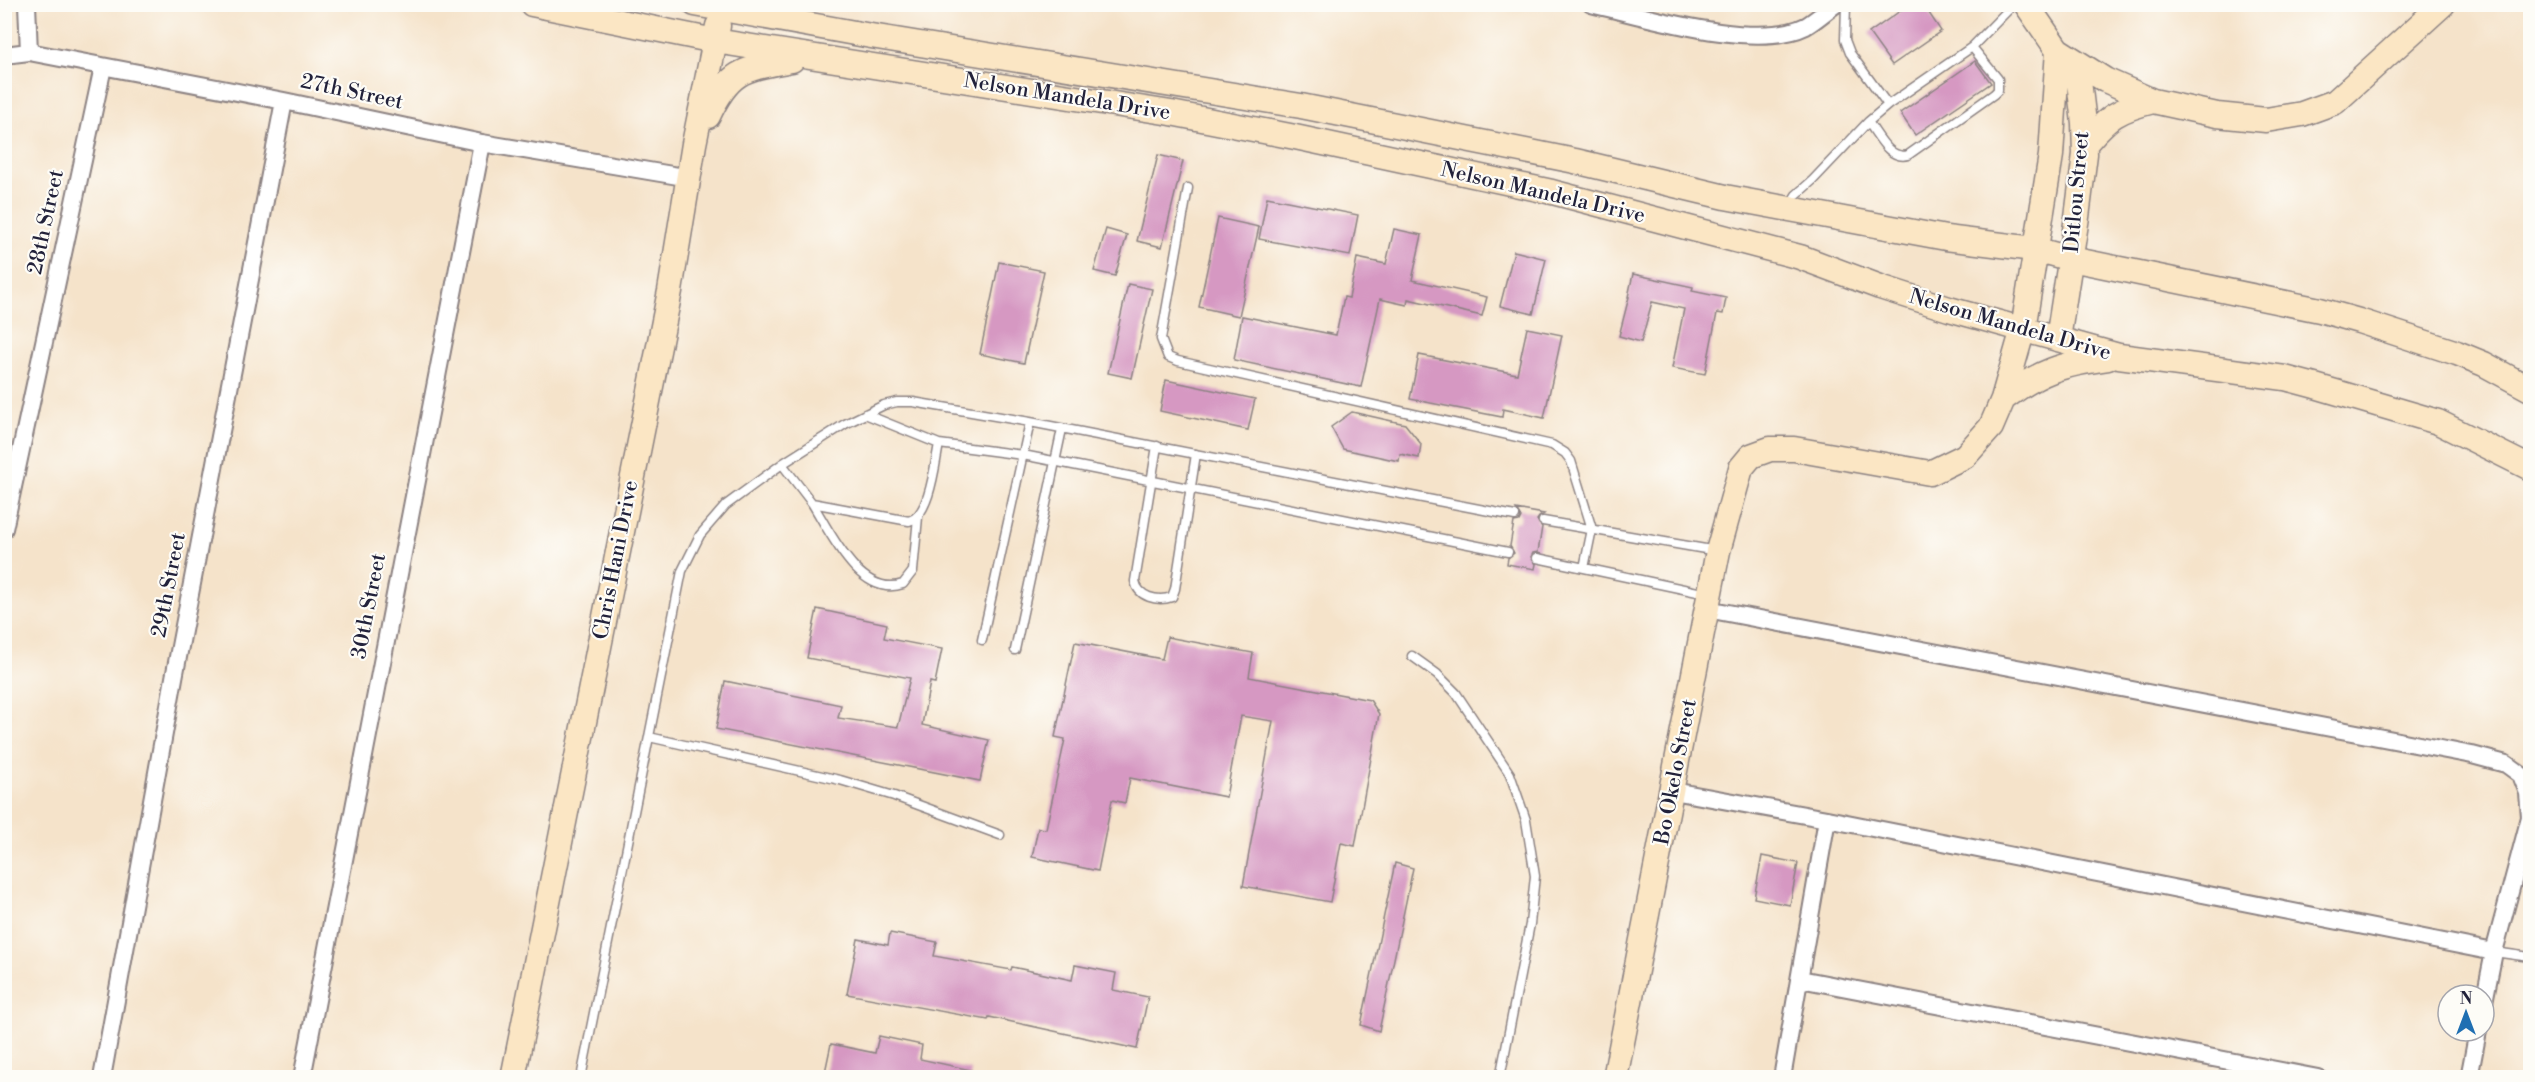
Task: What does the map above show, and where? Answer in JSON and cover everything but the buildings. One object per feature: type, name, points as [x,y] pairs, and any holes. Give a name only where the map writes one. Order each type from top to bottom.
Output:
[{"type":"main road","name":"Nelson Mandela Drive","points":[[532,4],[715,41],[809,57],[1171,112],[1552,192],[1800,257],[1880,287],[1949,309],[2119,356],[2285,378],[2316,386],[2438,422],[2530,468]]},
{"type":"main road","name":"Nelson Mandela Drive","points":[[695,4],[1301,106],[1575,161],[1725,197],[1946,238],[2034,249],[2071,259],[2320,310],[2457,352],[2530,389]]},
{"type":"main road","name":"Ditlou Street","points":[[2026,4],[2079,81],[2085,144],[2071,259],[2058,339]]},
{"type":"main road","points":[[2058,50],[2105,80],[2153,101],[2217,115],[2266,120],[2302,114],[2334,102],[2443,4]]},
{"type":"main road","name":"Chris Hani Drive","points":[[513,1077],[670,291],[694,144],[722,9]]},
{"type":"main road","name":"Ditlou Street","points":[[1741,468],[1751,456],[1770,449],[1794,449],[1930,473],[1965,456],[1991,427],[2003,399],[2023,329],[2050,155],[2058,50]]},
{"type":"main road","points":[[694,144],[720,91],[734,76],[757,67],[809,57]]},
{"type":"main road","points":[[2085,144],[2103,123],[2120,111],[2153,101]]},
{"type":"main road","points":[[2003,399],[2024,383],[2057,366],[2119,356]]},
{"type":"main road","name":"Bo Okelo Street","points":[[1616,1077],[1718,551],[1741,468]]},
{"type":"street","points":[[27,4],[29,52]]},
{"type":"street","points":[[1597,5],[1724,33],[1754,34],[1776,33],[1804,27],[1836,4]]},
{"type":"street","name":"27th Street","points":[[4,55],[29,52],[284,101],[482,143],[690,178]]},
{"type":"street","name":"28th Street","points":[[4,529],[103,67]]},
{"type":"street","name":"29th Street","points":[[102,1077],[284,101]]},
{"type":"street","name":"30th Street","points":[[302,1077],[482,143]]},
{"type":"street","points":[[1708,602],[2506,764],[2521,775],[2528,794],[2530,818],[2488,983]]},
{"type":"street","points":[[1673,791],[1827,819],[2494,952]]},
{"type":"street","points":[[1782,1077],[1827,819]]},
{"type":"street","points":[[1800,980],[2318,1077]]},
{"type":"street","points":[[2469,1077],[2476,1043]]},
{"type":"lane","points":[[1846,4],[1845,40],[1850,53],[1888,105]]},
{"type":"lane","points":[[1788,208],[1796,195],[1868,122],[1888,105],[1972,47],[2014,4]]},
{"type":"lane","points":[[1868,122],[1894,155],[1908,155],[1994,94],[1998,90],[1998,79],[1972,47]]},
{"type":"lane","points":[[1188,189],[1161,339],[1168,357],[1552,445],[1565,453],[1570,461],[1592,530],[1584,568]]},
{"type":"lane","points":[[581,1077],[682,572],[691,550],[711,520],[726,505],[822,438],[884,405],[913,402],[1157,446],[1515,516]]},
{"type":"lane","points":[[866,414],[939,444],[1023,454],[1509,552]]},
{"type":"lane","points":[[982,640],[1030,422]]},
{"type":"lane","points":[[1015,650],[1062,429]]},
{"type":"lane","points":[[782,464],[812,503],[849,563],[875,583],[887,586],[903,584],[914,571],[918,517],[926,504],[939,444]]},
{"type":"lane","points":[[1157,446],[1135,581],[1136,590],[1142,596],[1166,599],[1172,597],[1196,454]]},
{"type":"lane","points":[[812,503],[902,521],[918,517]]},
{"type":"lane","points":[[1543,521],[1718,551]]},
{"type":"lane","points":[[1537,558],[1584,568],[1708,602]]},
{"type":"lane","points":[[1412,656],[1456,693],[1510,774],[1526,820],[1535,876],[1530,924],[1500,1077]]},
{"type":"lane","points":[[648,737],[840,780],[894,796],[1000,835]]},
{"type":"lane","points":[[2494,952],[2530,957]]}]
